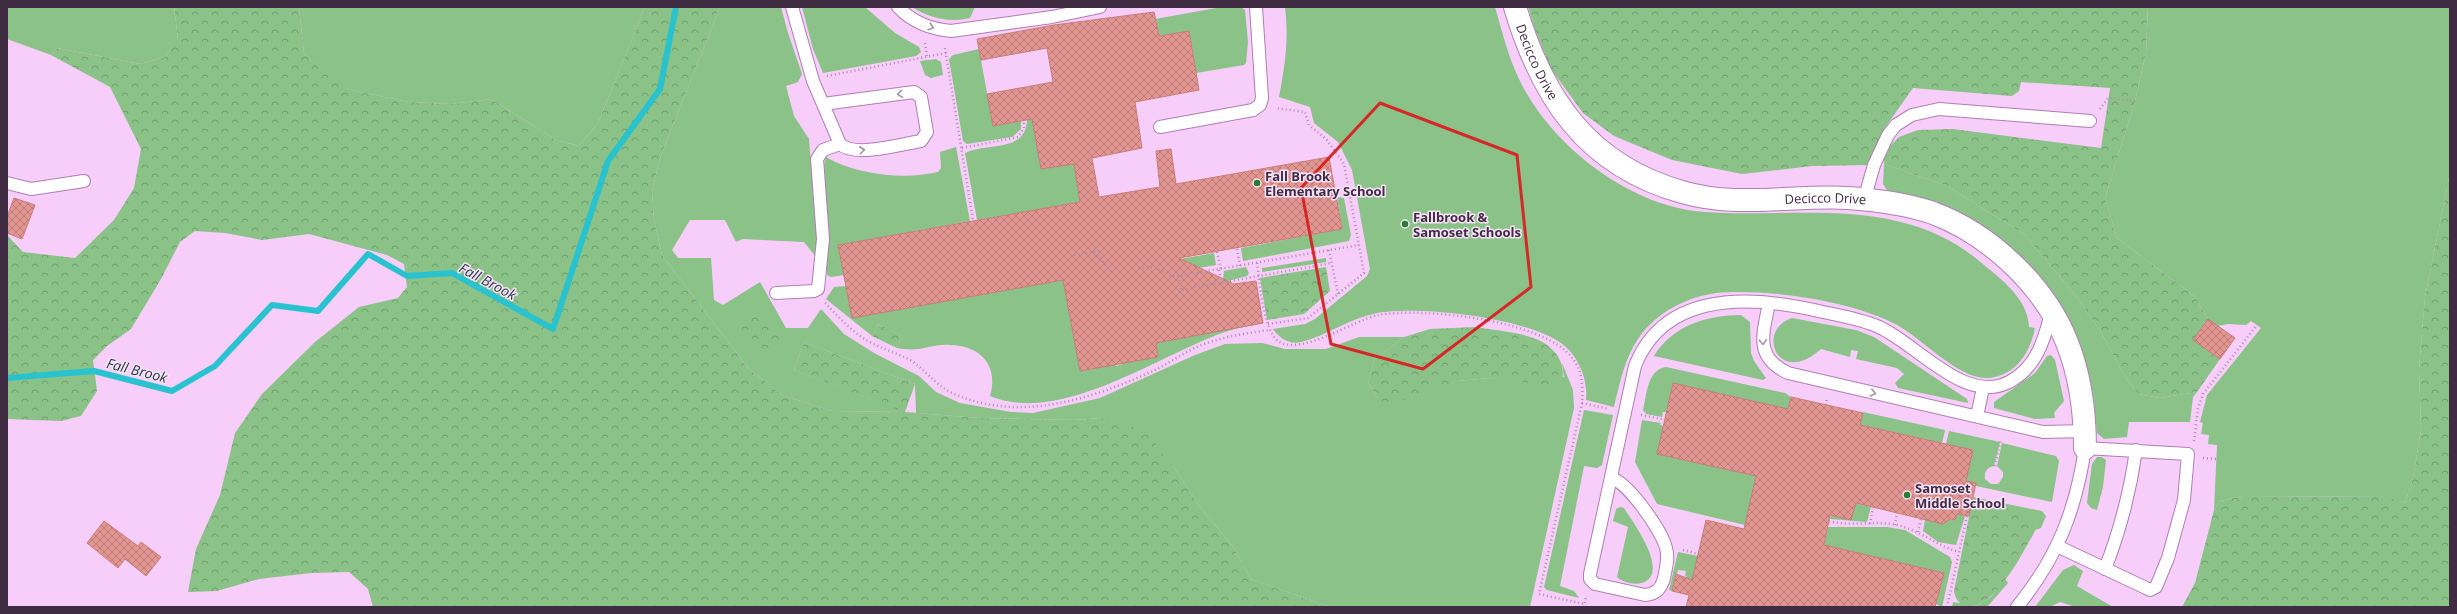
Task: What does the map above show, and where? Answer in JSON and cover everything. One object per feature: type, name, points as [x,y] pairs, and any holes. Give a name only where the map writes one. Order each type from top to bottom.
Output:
[{"type":"street","name":"Decicco Drive","points":[[1515,7],[1540,76],[1560,108],[1582,133],[1608,157],[1637,174],[1679,192],[1708,199],[1864,200],[1892,203],[1932,213],[1965,228],[1996,249],[2025,276],[2051,313],[2066,339],[2084,405],[2085,439]]},
{"type":"lane","points":[[792,7],[813,81],[840,144],[847,149],[857,151],[921,140],[927,132],[921,97],[914,92],[823,104]]},
{"type":"lane","points":[[898,7],[918,22],[939,30],[951,31],[1052,17],[1100,7]]},
{"type":"lane","points":[[1160,126],[1253,110],[1260,106],[1262,98],[1256,7]]},
{"type":"lane","points":[[1864,200],[1874,166],[1888,135],[1896,125],[1912,115],[1939,109],[2090,120]]},
{"type":"lane","points":[[776,293],[814,291],[818,289],[820,284],[823,248],[817,159],[823,150],[840,144]]},
{"type":"lane","points":[[7,183],[31,189],[84,181]]},
{"type":"lane","points":[[1611,478],[1626,486],[1665,544],[1667,561],[1664,576],[1659,590],[1653,594],[1645,595],[1595,584],[1590,579],[1611,478],[1635,366],[1642,350],[1655,333],[1666,323],[1697,308],[1732,302],[1769,304],[1804,307],[1853,319],[1880,328],[1967,385],[1983,388],[2003,385],[2028,369],[2042,344],[2051,313]]},
{"type":"lane","points":[[1769,304],[1763,346],[1766,356],[1778,369],[2043,432],[2136,450],[2188,454],[2184,500],[2178,527],[2162,572],[2154,589],[2146,588],[2057,546]]},
{"type":"lane","points":[[1977,416],[1983,388]]},
{"type":"lane","points":[[2017,607],[2057,546],[2080,485],[2085,439]]},
{"type":"lane","points":[[2105,569],[2123,520],[2130,495],[2136,450]]},
{"type":"path","points":[[925,43],[927,56]]},
{"type":"path","points":[[945,48],[973,220]]},
{"type":"path","points":[[813,81],[842,72],[946,53]]},
{"type":"path","points":[[2090,120],[2108,98],[2135,101]]},
{"type":"path","points":[[1260,106],[1305,112],[1309,125],[1327,140],[1340,156],[1348,176],[1364,273],[1308,318],[1268,324]]},
{"type":"path","points":[[962,148],[1018,137],[1024,128],[1024,121]]},
{"type":"path","points":[[1143,268],[1153,266],[1171,275],[1179,276],[1359,245]]},
{"type":"path","points":[[1094,252],[1096,246]]},
{"type":"path","points":[[1237,249],[1240,266]]},
{"type":"path","points":[[1329,250],[1338,294]]},
{"type":"path","points":[[1074,255],[1094,252]]},
{"type":"path","points":[[1094,252],[1113,274]]},
{"type":"path","points":[[1217,252],[1221,283]]},
{"type":"path","points":[[1257,263],[1268,324],[1278,342],[1297,344],[1324,337],[1359,320],[1398,313],[1422,312],[1457,315],[1489,321],[1539,336],[1566,351],[1578,367],[1582,379],[1582,403],[1539,594],[1584,604]]},
{"type":"path","points":[[1179,276],[1181,290],[1332,264]]},
{"type":"path","points":[[814,291],[847,326],[863,338],[911,361],[940,387],[977,401],[1022,407],[1075,400],[1125,383],[1205,344],[1239,334],[1270,330]]},
{"type":"path","points":[[2196,422],[2200,400],[2203,394],[2257,325]]},
{"type":"path","points":[[1826,405],[1827,398]]},
{"type":"path","points":[[1582,403],[1613,410]]},
{"type":"path","points":[[1640,415],[1662,419]]},
{"type":"path","points":[[1995,466],[2002,437]]},
{"type":"path","points":[[1870,524],[1874,508]]},
{"type":"path","points":[[1895,524],[1897,513]]},
{"type":"path","points":[[1947,607],[1967,516]]},
{"type":"path","points":[[1918,532],[1921,519]]},
{"type":"path","points":[[1829,521],[1844,524],[1895,524],[1918,532],[1945,548],[1959,552]]},
{"type":"highlighted area","points":[[1380,103],[1517,155],[1531,287],[1423,369],[1331,344],[1301,188]]},
{"type":"green space","points":[[7,7],[174,7],[178,39],[165,57],[140,64],[57,48],[51,55],[7,39]]},
{"type":"green space","points":[[174,7],[299,7],[304,54],[346,89],[409,102],[451,104],[491,99],[556,140],[579,146],[598,123],[645,7],[720,7],[660,158],[652,191],[654,220],[662,255],[748,368],[782,395],[832,411],[903,412],[794,370],[804,342],[915,384],[905,412],[979,418],[1075,420],[1101,418],[1128,424],[1150,437],[1173,466],[1200,507],[1232,545],[1251,579],[1330,607],[373,607],[368,589],[349,572],[311,573],[259,579],[217,591],[188,592],[196,549],[220,495],[235,433],[262,394],[315,342],[359,307],[398,298],[407,287],[404,264],[387,255],[309,234],[262,240],[225,233],[195,231],[180,242],[161,279],[131,329],[107,346],[93,360],[97,391],[81,416],[61,421],[7,419],[7,235],[23,252],[75,258],[114,220],[134,188],[141,149],[110,87],[51,55],[57,48],[140,64],[165,57],[178,38]]},
{"type":"green space","points":[[299,7],[645,7],[598,123],[579,146],[556,140],[491,99],[451,104],[409,102],[345,89],[304,54]]},
{"type":"green space","points":[[720,7],[781,7],[802,74],[798,82],[786,86],[794,116],[809,139],[817,245],[816,257],[804,242],[743,239],[736,242],[725,220],[690,220],[672,250],[678,258],[711,258],[714,300],[723,305],[760,282],[786,328],[808,328],[821,309],[844,334],[874,353],[919,376],[936,392],[960,403],[1011,412],[1033,413],[1100,398],[1195,355],[1225,344],[1262,343],[1285,349],[1326,349],[1359,337],[1404,337],[1374,360],[1368,382],[1377,398],[1424,391],[1458,381],[1490,378],[1520,380],[1564,377],[1562,363],[1573,390],[1574,408],[1530,607],[1330,607],[1251,579],[1232,545],[1200,507],[1173,466],[1101,418],[1075,420],[979,418],[916,413],[915,384],[804,342],[794,370],[905,412],[832,411],[782,395],[748,368],[662,255],[654,220],[652,191],[660,158]]},
{"type":"green space","points":[[802,7],[865,7],[895,33],[919,47],[921,52],[916,56],[823,73],[813,49]]},
{"type":"green space","points":[[912,7],[975,7],[970,18],[947,20],[933,17]]},
{"type":"green space","points":[[1222,7],[1241,7],[1245,10],[1248,42],[1246,63],[1244,65],[1196,73],[1189,31],[1159,36],[1155,19]]},
{"type":"green space","points":[[1285,7],[1495,7],[1519,79],[1533,103],[1551,127],[1572,149],[1595,168],[1621,185],[1648,198],[1676,208],[1704,212],[1833,213],[1865,215],[1897,221],[1927,230],[1957,245],[1967,252],[1995,274],[2018,297],[2026,311],[2029,327],[2035,328],[2033,337],[2025,355],[2013,368],[1996,377],[1986,378],[1975,376],[1952,365],[1899,326],[1880,317],[1859,310],[1810,298],[1760,293],[1716,293],[1700,296],[1676,305],[1662,314],[1646,328],[1633,348],[1623,371],[1614,407],[1586,400],[1585,380],[1577,361],[1569,350],[1554,339],[1533,330],[1507,322],[1478,316],[1421,311],[1377,313],[1357,319],[1320,336],[1297,343],[1288,342],[1278,335],[1273,329],[1305,324],[1315,319],[1367,276],[1370,269],[1352,170],[1338,142],[1314,123],[1310,107],[1279,97],[1286,52],[1287,30]]},
{"type":"green space","points":[[1528,7],[2148,7],[2146,53],[2134,105],[2105,198],[2117,238],[2194,296],[2208,319],[2193,340],[2220,359],[2197,392],[2160,398],[2138,394],[2124,375],[2101,332],[2079,300],[2025,235],[1947,186],[1884,164],[1884,152],[1899,137],[1918,130],[1953,129],[2101,148],[2110,88],[2021,82],[2019,91],[2012,96],[1913,88],[1884,129],[1867,165],[1812,166],[1742,174],[1672,160],[1614,136],[1583,113],[1551,69],[1534,27]]},
{"type":"green space","points":[[2148,7],[2450,7],[2450,173],[2425,297],[2419,369],[2421,430],[2413,478],[2405,503],[2388,497],[2242,496],[2220,501],[2214,510],[2217,445],[2208,444],[2209,435],[2201,434],[2203,423],[2200,422],[2207,395],[2261,328],[2251,321],[2246,325],[2228,324],[2218,326],[2208,319],[2194,296],[2117,238],[2105,198],[2134,105],[2146,53]]},
{"type":"green space","points":[[979,49],[993,126],[1021,121],[1021,129],[1012,137],[967,144],[963,141],[949,59],[953,55]]},
{"type":"green space","points":[[936,59],[941,62],[943,75],[931,78],[925,75],[920,61]]},
{"type":"green space","points":[[1032,119],[1041,169],[1074,164],[1080,202],[977,220],[965,153],[1013,142],[1020,138],[1025,130],[1027,120]]},
{"type":"green space","points":[[956,147],[970,221],[839,245],[844,275],[831,277],[827,275],[823,169],[826,157],[838,163],[866,172],[896,176],[911,176],[938,172],[941,168],[940,152]]},
{"type":"green space","points":[[1884,164],[1947,186],[2025,235],[2079,300],[2101,332],[2124,375],[2138,394],[2160,398],[2197,392],[2193,397],[2190,422],[2129,422],[2127,437],[2104,439],[2097,433],[2093,394],[2085,365],[2071,328],[1940,205],[1887,190],[1883,184]]},
{"type":"green space","points":[[2450,173],[2450,607],[2182,607],[2195,583],[2214,510],[2220,501],[2242,496],[2389,497],[2405,503],[2413,478],[2421,430],[2419,369],[2425,297]]},
{"type":"green space","points":[[1337,197],[1344,198],[1351,235],[1349,241],[1243,261],[1241,248],[1342,229]]},
{"type":"green space","points":[[1214,253],[1216,265],[1180,271],[1157,263]]},
{"type":"green space","points":[[1326,258],[1326,262],[1262,272],[1262,268]]},
{"type":"green space","points":[[1246,267],[1249,273],[1247,276],[1228,281],[1223,279],[1224,271]]},
{"type":"green space","points":[[1326,267],[1330,291],[1304,314],[1267,320],[1260,278]]},
{"type":"green space","points":[[1063,280],[1080,371],[1093,369],[1092,366],[1115,361],[1116,366],[1123,364],[1122,359],[1158,357],[1150,304],[1170,340],[1263,323],[1237,328],[1201,341],[1111,383],[1079,394],[1048,402],[1018,403],[990,396],[992,376],[990,367],[979,354],[971,349],[951,345],[938,345],[920,349],[897,348],[903,336],[878,324],[872,336],[826,299],[834,287],[846,286],[852,317]]},
{"type":"green space","points":[[750,314],[783,333],[771,355],[760,354],[741,331]]},
{"type":"green space","points":[[1741,315],[1750,322],[1751,353],[1754,361],[1766,378],[1763,380],[1654,356],[1670,337],[1692,324],[1716,317]]},
{"type":"green space","points":[[1792,318],[1856,330],[1874,337],[1967,399],[1968,403],[1898,388],[1895,383],[1904,374],[1897,368],[1856,359],[1858,351],[1851,350],[1850,357],[1821,349],[1806,359],[1793,362],[1783,359],[1776,353],[1774,343],[1775,333],[1781,324]]},
{"type":"green space","points":[[878,324],[903,336],[897,348],[872,336]]},
{"type":"green space","points":[[1475,327],[1522,335],[1536,339],[1550,347],[1559,358],[1562,365],[1562,380],[1559,387],[1490,378],[1458,381],[1388,405],[1377,398],[1368,382],[1374,360],[1404,337],[1430,329]]},
{"type":"green space","points":[[2051,355],[2055,360],[2064,401],[2054,413],[2055,418],[2035,419],[1994,408],[1994,402],[2035,373],[2047,356]]},
{"type":"green space","points":[[1666,367],[1785,393],[1791,397],[1788,409],[1663,412],[1662,417],[1646,414],[1643,410],[1651,378],[1660,369]]},
{"type":"green space","points":[[1584,410],[1613,415],[1602,465],[1597,468],[1584,466],[1560,586],[1574,591],[1579,598],[1547,590],[1544,587]]},
{"type":"green space","points":[[1863,412],[1945,430],[1942,443],[1860,425]]},
{"type":"green space","points":[[1642,420],[1661,423],[1660,425],[1664,426],[1658,454],[1756,476],[1745,525],[1657,504],[1635,462]]},
{"type":"green space","points":[[1949,431],[2000,442],[1994,466],[1986,470],[1985,474],[1985,479],[1991,484],[1998,484],[2003,477],[2003,472],[1997,466],[2002,443],[2056,456],[2059,461],[2052,502],[1976,486],[1976,483],[1966,481],[1946,444]]},
{"type":"green space","points":[[2097,457],[2102,457],[2106,460],[2103,487],[2097,510],[2091,508],[2087,503],[2092,464]]},
{"type":"green space","points":[[1835,494],[1844,501],[1871,507],[1867,522],[1830,519]]},
{"type":"green space","points":[[1973,497],[2042,511],[2046,516],[2041,528],[2035,530],[2037,527],[1972,502]]},
{"type":"green space","points":[[1972,502],[2029,513],[2037,527],[2017,562],[1999,588],[1988,599],[1978,605],[1967,606],[1958,601],[1954,591]]},
{"type":"green space","points":[[1620,507],[1624,508],[1635,524],[1648,548],[1652,559],[1653,570],[1650,578],[1641,583],[1628,583],[1617,577],[1628,527],[1613,521],[1616,509]]},
{"type":"green space","points":[[1957,514],[1965,516],[1956,545],[1938,542],[1923,531],[1925,520],[1955,520]]},
{"type":"green space","points":[[1828,527],[1887,527],[1905,530],[1950,557],[1952,562],[1942,607],[1936,604],[1943,573],[1824,545]]},
{"type":"green space","points":[[1678,552],[1698,556],[1689,595],[1683,594],[1687,577],[1685,576],[1686,571],[1678,570],[1672,591],[1669,590]]},
{"type":"green space","points":[[2074,565],[2083,571],[2077,586],[2113,607],[2076,607],[2060,602],[2050,607],[2035,607],[2063,570]]},
{"type":"green space","points":[[2005,579],[2008,583],[1987,607],[1952,607],[1953,602],[1975,606],[1980,604],[1991,597]]},
{"type":"building","name":"Fall Brook Elementary School","points":[[1154,12],[1159,36],[1189,31],[1199,90],[1135,102],[1142,148],[1092,158],[1099,197],[1160,187],[1156,151],[1171,149],[1176,184],[1329,157],[1342,229],[1179,258],[1234,284],[1256,281],[1263,323],[1156,343],[1158,357],[1080,371],[1063,280],[852,318],[838,245],[1080,202],[1074,164],[1041,169],[1032,119],[993,126],[987,94],[1053,82],[1047,48],[981,60],[977,39],[1054,25]]},
{"type":"building","points":[[14,198],[35,205],[22,239],[7,233],[7,217]]},
{"type":"building","points":[[2208,319],[2235,338],[2220,359],[2193,340]]},
{"type":"building","name":"Samoset Middle School","points":[[1673,383],[1788,409],[1791,397],[1863,413],[1860,425],[1973,450],[1966,481],[1976,483],[1969,516],[1957,514],[1955,520],[1950,519],[1943,524],[1856,503],[1851,520],[1830,515],[1824,545],[1944,573],[1935,607],[1686,607],[1689,595],[1672,591],[1676,574],[1692,580],[1706,520],[1744,529],[1756,476],[1657,454]]},
{"type":"building","points":[[104,521],[138,546],[141,542],[161,557],[146,576],[125,559],[118,568],[87,543]]},
{"type":"waterway","name":"Fall Brook","points":[[7,378],[94,371],[172,391],[215,366],[272,305],[318,311],[368,254],[407,276],[452,273],[553,329],[608,161],[660,89],[676,7]]},
{"type":"place","name":"Fall Brook Elementary School","points":[[1257,183]]},
{"type":"place","name":"Fallbrook & Samoset Schools","points":[[1405,224]]},
{"type":"place","name":"Samoset Middle School","points":[[1907,495]]}]
